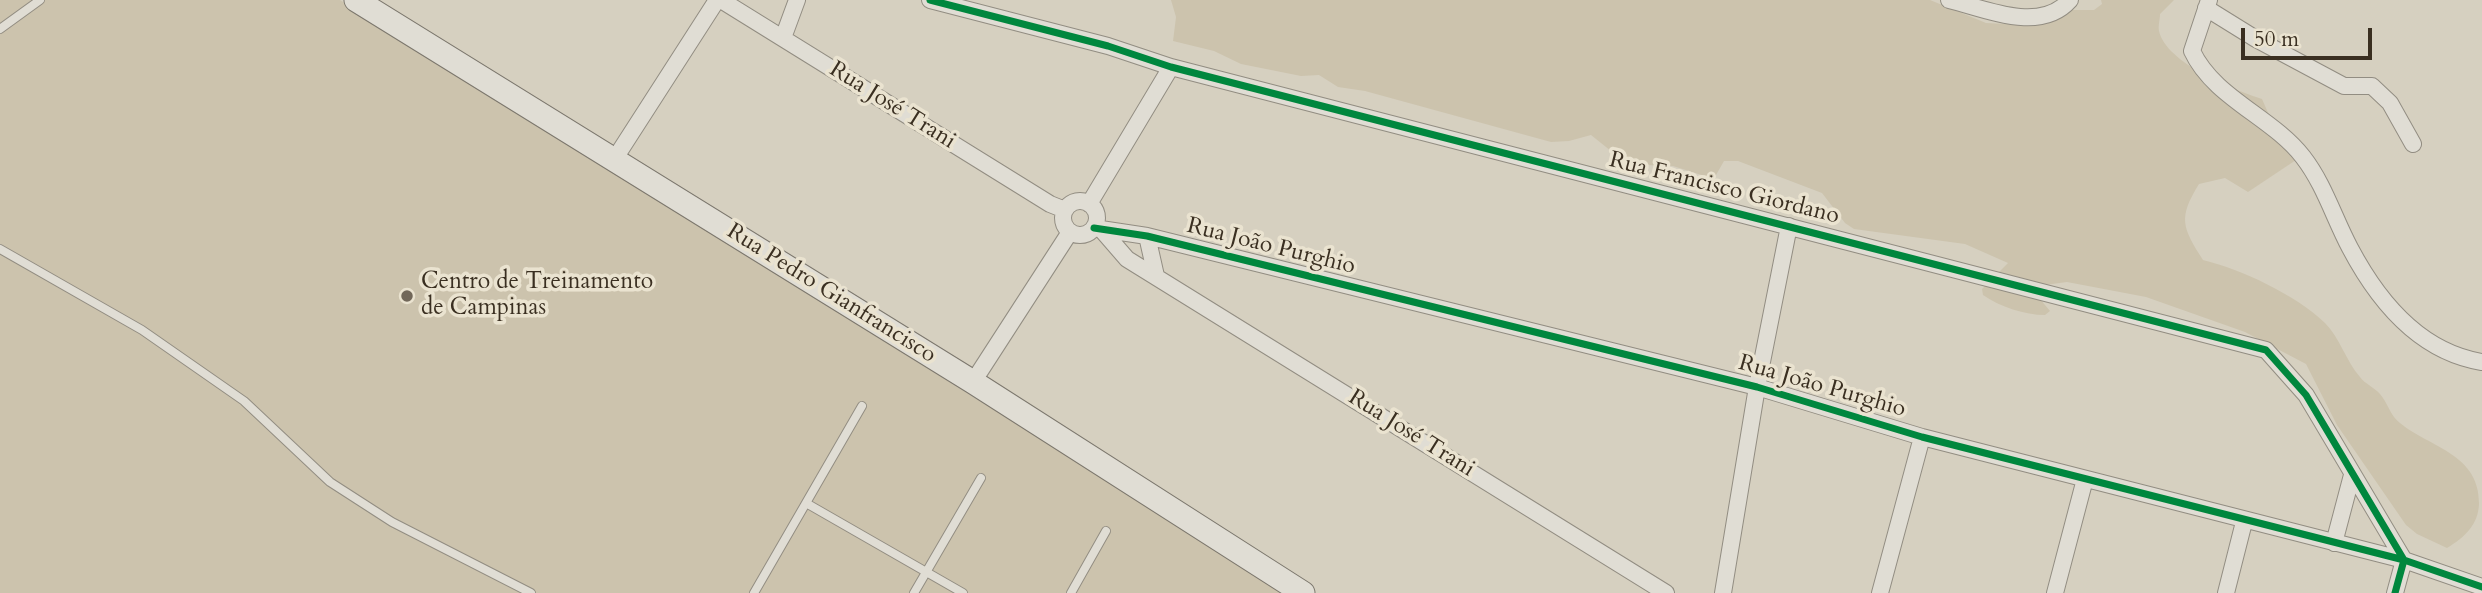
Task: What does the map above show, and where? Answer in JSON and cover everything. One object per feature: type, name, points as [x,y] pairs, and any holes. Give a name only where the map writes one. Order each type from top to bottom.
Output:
[{"type":"street","name":"Rua Pedro Gianfrancisco","points":[[356,0],[973,382],[1303,593]]},
{"type":"street","points":[[614,160],[719,0]]},
{"type":"street","name":"Rua José Trani","points":[[719,0],[1050,204],[1065,210]]},
{"type":"street","points":[[783,38],[797,0]]},
{"type":"street","name":"Rua Francisco Giordano","points":[[930,0],[1108,47],[1171,67],[2266,350],[2306,395],[2404,560]]},
{"type":"street","points":[[1949,0],[2034,19],[2054,14],[2070,0]]},
{"type":"street","points":[[2413,144],[2390,103],[2372,86],[2344,86],[2256,39],[2207,4],[2192,51],[2198,63],[2229,95],[2302,156],[2317,180],[2350,249],[2396,315],[2439,349],[2462,359],[2482,362]]},
{"type":"street","points":[[1095,219],[1077,202],[1065,210],[1063,220],[1070,232],[1080,235],[1095,219],[1171,67]]},
{"type":"street","name":"Rua José Trani","points":[[1095,219],[1127,259],[1666,593]]},
{"type":"street","name":"Rua João Purghio","points":[[1095,219],[1147,236],[1757,387],[1922,437],[2245,522],[2404,560],[2482,587]]},
{"type":"street","points":[[1723,593],[1757,387],[1790,226]]},
{"type":"street","points":[[973,382],[1070,232]]},
{"type":"street","points":[[1147,236],[1156,276]]},
{"type":"street","points":[[1880,593],[1922,437]]},
{"type":"street","points":[[2334,543],[2352,475]]},
{"type":"street","points":[[2055,593],[2085,479]]},
{"type":"street","points":[[2226,593],[2245,522]]},
{"type":"street","points":[[2395,593],[2404,560]]},
{"type":"lane","points":[[0,29],[40,0]]},
{"type":"lane","points":[[0,248],[142,330],[244,401],[330,482],[392,522],[531,593]]},
{"type":"lane","points":[[754,593],[862,406]]},
{"type":"lane","points":[[914,593],[981,478]]},
{"type":"lane","points":[[806,503],[963,593]]},
{"type":"lane","points":[[1071,593],[1105,531]]},
{"type":"shaded area","name":"Centro de Treinamento de Campinas","points":[[0,0],[340,0],[1286,593],[0,593]]},
{"type":"shaded area","points":[[1171,0],[1930,0],[1986,23],[2028,25],[2072,10],[2094,10],[2102,4],[2101,0],[2174,0],[2160,14],[2159,31],[2164,43],[2174,54],[2203,74],[2262,99],[2269,115],[2271,137],[2302,156],[2248,192],[2225,178],[2199,184],[2188,206],[2185,222],[2196,249],[2203,260],[2267,284],[2325,323],[2355,371],[2380,394],[2394,417],[2405,427],[2459,460],[2470,471],[2477,486],[2479,504],[2476,518],[2465,535],[2447,548],[2417,534],[2406,525],[2337,425],[2306,364],[2245,332],[2146,297],[2067,282],[2030,287],[2050,311],[2045,315],[2013,310],[1983,295],[1982,289],[2008,263],[1965,244],[1854,229],[1845,223],[1822,193],[1738,161],[1724,161],[1716,175],[1711,178],[1673,166],[1645,165],[1611,151],[1591,135],[1569,141],[1551,142],[1365,91],[1338,87],[1319,75],[1301,76],[1241,64],[1214,51],[1173,41],[1176,17]]},
{"type":"cycle path","points":[[930,0],[1108,46],[1171,67],[2266,350],[2306,395],[2404,560],[2395,593]]},
{"type":"cycle path","points":[[1094,228],[1147,236],[1757,387],[1922,437],[2404,560],[2482,587]]},
{"type":"place","name":"Centro de Treinamento de Campinas","points":[[407,296]]}]
